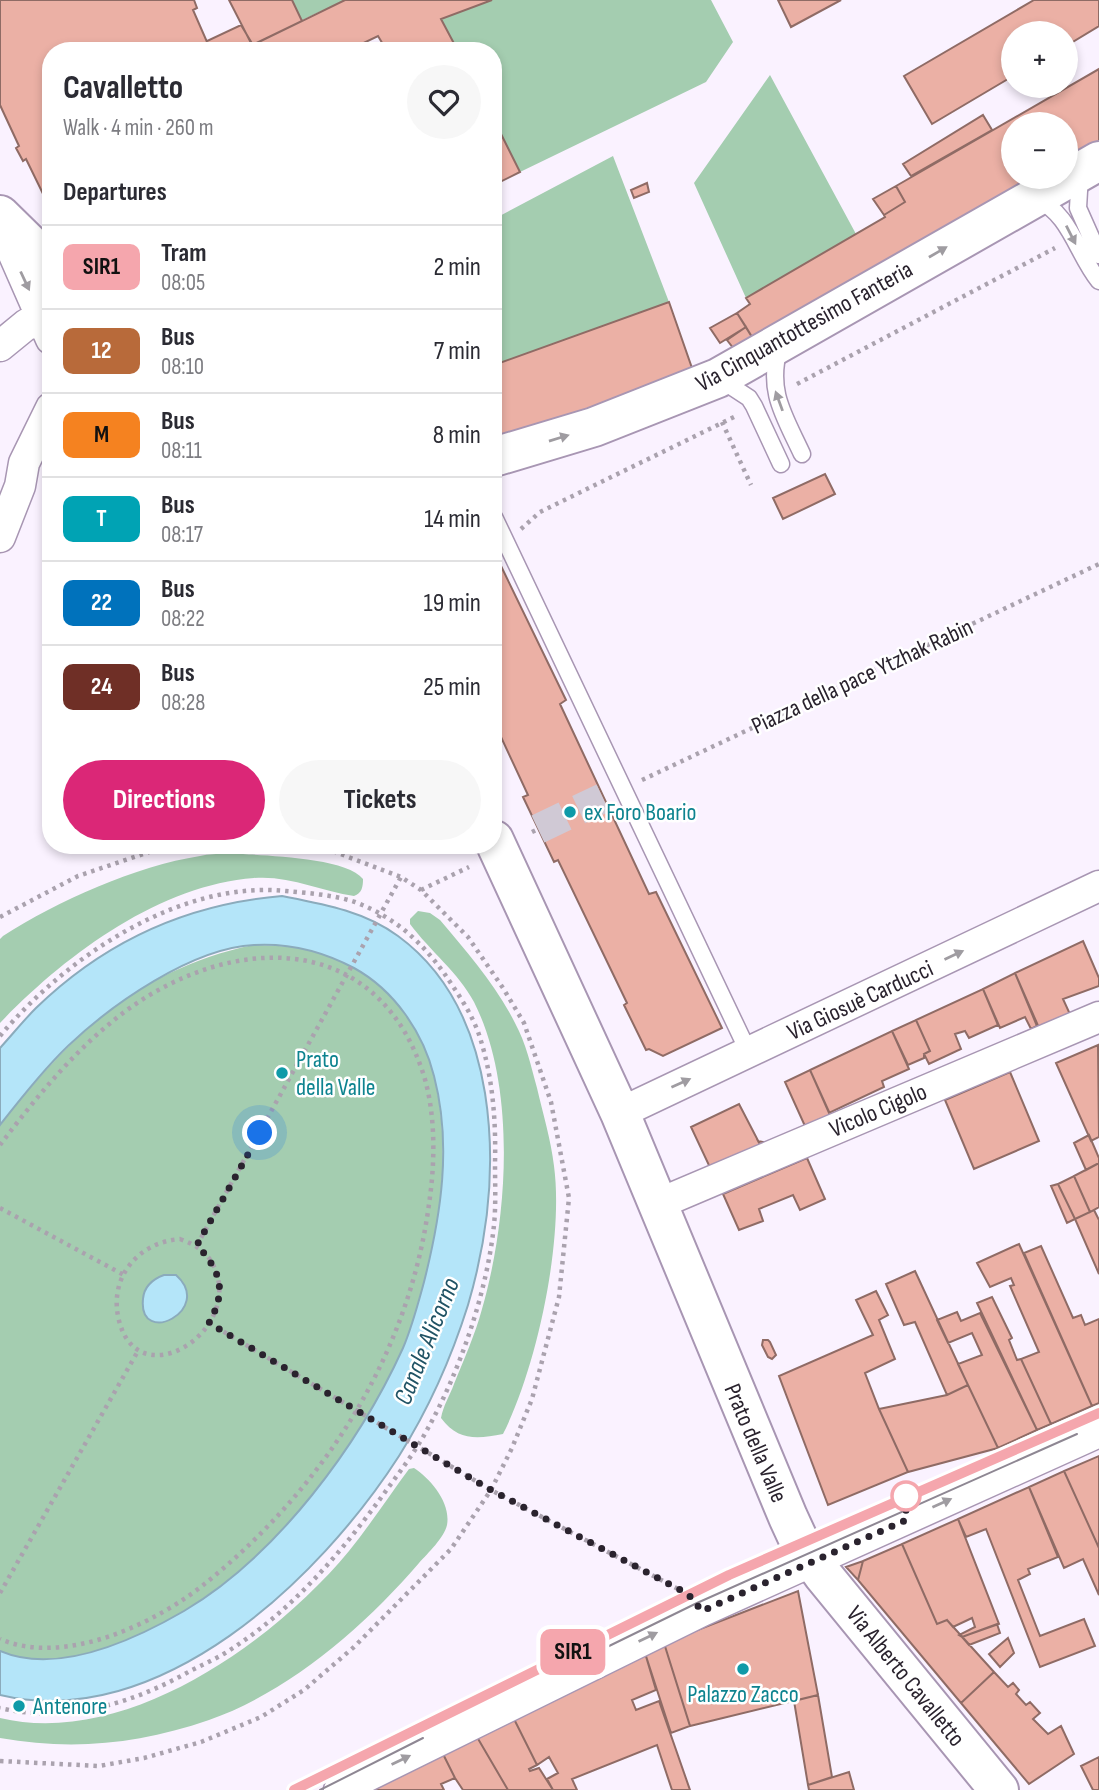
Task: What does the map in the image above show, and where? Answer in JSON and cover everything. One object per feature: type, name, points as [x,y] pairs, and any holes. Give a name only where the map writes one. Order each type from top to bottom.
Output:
[{"type":"street","name":"Via Cinquantottesimo Fanteria","points":[[502,455],[594,427],[718,378],[1090,166]]},
{"type":"street","points":[[0,215],[42,256]]},
{"type":"street","points":[[0,223],[42,314]]},
{"type":"street","points":[[0,346],[27,324],[42,326]]},
{"type":"street","points":[[0,537],[18,493],[24,463],[42,426]]},
{"type":"street","points":[[18,493],[42,457]]},
{"type":"street","name":"Prato della Valle","points":[[491,854],[620,1113],[771,1478],[800,1543],[813,1562]]},
{"type":"street","name":"Via Giosuè Carducci","points":[[620,1113],[1099,886]]},
{"type":"street","name":"Vicolo Cigolo","points":[[658,1204],[1099,1017]]},
{"type":"street","points":[[340,1790],[702,1611],[1099,1432]]},
{"type":"street","name":"Via Alberto Cavalletto","points":[[813,1562],[999,1790]]},
{"type":"lane","points":[[1090,166],[1078,188],[1078,208],[1099,254]]},
{"type":"lane","points":[[1034,198],[1047,203],[1056,211],[1087,266],[1099,281]]},
{"type":"lane","points":[[780,344],[774,367],[774,387],[802,454]]},
{"type":"lane","points":[[718,378],[748,398],[754,406],[781,464]]},
{"type":"lane","points":[[502,532],[749,1053]]},
{"type":"path","points":[[790,388],[1066,242]]},
{"type":"path","points":[[506,540],[540,512],[738,414]]},
{"type":"path","points":[[722,422],[751,485]]},
{"type":"path","name":"Piazza della pace Ytzhak Rabin","points":[[624,788],[1099,564]]},
{"type":"path","points":[[0,917],[78,876],[143,854]]},
{"type":"path","points":[[0,1761],[99,1766],[144,1758],[201,1742],[261,1717],[304,1690],[354,1647],[451,1549],[491,1490],[532,1399],[559,1297],[569,1198],[551,1102],[524,1023],[468,937],[421,890],[401,877],[340,854]]},
{"type":"path","points":[[421,890],[481,854]]},
{"type":"path","points":[[197,1245],[401,877]]},
{"type":"path","points":[[0,1036],[48,986],[97,949],[172,908],[215,895],[261,888],[304,892],[354,902],[380,915],[409,931],[432,957],[461,999],[480,1037],[489,1073],[496,1130],[494,1223],[489,1257],[461,1355],[418,1446],[365,1520],[324,1568],[298,1595],[232,1649],[159,1689],[85,1711],[54,1715],[24,1714],[0,1708]]},
{"type":"path","points":[[0,1145],[77,1055],[148,996],[219,964],[253,957],[290,958],[326,965],[347,975],[370,988],[392,1013],[411,1042],[425,1079],[431,1123],[433,1175],[426,1230],[410,1297],[393,1341],[356,1411],[314,1475],[273,1522],[231,1563],[192,1595],[146,1622],[103,1638],[59,1647],[13,1644],[0,1639]]},
{"type":"path","points":[[0,1208],[124,1275]]},
{"type":"path","points":[[180,1239],[197,1245],[212,1262],[219,1278],[220,1293],[216,1309],[209,1323],[186,1348],[162,1355],[138,1351],[127,1340],[120,1327],[118,1290],[124,1275],[145,1249],[162,1241],[180,1239]]},
{"type":"path","points":[[209,1323],[491,1490],[688,1594],[702,1611]]},
{"type":"path","points":[[0,1592],[138,1351]]},
{"type":"green space","points":[[292,0],[345,0],[302,20]]},
{"type":"green space","points":[[492,0],[711,0],[733,42],[706,82],[520,172],[502,136],[502,42],[453,42],[441,19]]},
{"type":"green space","points":[[770,75],[856,234],[746,298],[694,183]]},
{"type":"green space","points":[[613,156],[669,302],[502,362],[502,215]]},
{"type":"green space","points":[[243,854],[325,862],[354,872],[363,879],[362,887],[354,896],[292,881],[254,878],[218,883],[183,894],[115,928],[83,950],[53,973],[0,1023],[0,939],[3,936],[72,898],[124,876],[200,856]]},
{"type":"green space","points":[[418,911],[430,913],[440,920],[480,969],[507,1009],[528,1055],[553,1156],[555,1230],[545,1303],[527,1374],[515,1406],[503,1434],[494,1436],[469,1437],[454,1431],[441,1418],[479,1319],[498,1235],[504,1154],[497,1073],[488,1036],[474,1002],[460,981],[410,924],[410,919]]},
{"type":"green space","points":[[253,945],[292,947],[332,956],[380,985],[413,1025],[433,1073],[442,1128],[441,1185],[434,1243],[421,1297],[404,1345],[368,1416],[323,1482],[281,1532],[257,1555],[206,1597],[150,1630],[120,1643],[60,1658],[14,1656],[0,1651],[0,1125],[80,1035],[110,1011],[141,989],[175,971],[212,956]]},
{"type":"green space","points":[[414,1468],[427,1478],[443,1500],[447,1525],[443,1535],[374,1611],[296,1675],[239,1708],[157,1735],[80,1744],[0,1738],[0,1718],[48,1723],[97,1718],[145,1703],[193,1680],[238,1652],[280,1620],[317,1586],[357,1541],[409,1469]]},
{"type":"water","name":"Canale Alicorno","points":[[282,896],[357,914],[398,936],[416,951],[446,986],[467,1027],[481,1070],[485,1093],[490,1173],[481,1253],[462,1324],[429,1401],[399,1456],[366,1503],[326,1551],[280,1596],[230,1636],[175,1669],[118,1691],[60,1701],[0,1695],[0,1651],[23,1658],[46,1659],[71,1657],[119,1643],[184,1611],[218,1588],[251,1560],[283,1529],[339,1459],[385,1385],[409,1332],[430,1257],[439,1206],[443,1154],[439,1102],[429,1060],[414,1028],[382,988],[354,968],[331,957],[306,950],[267,945],[230,948],[180,967],[130,996],[86,1030],[50,1065],[0,1125],[0,1048],[62,984],[119,945],[180,917],[247,900]]},
{"type":"water","points":[[164,1275],[176,1275],[186,1288],[187,1300],[181,1311],[172,1318],[162,1322],[152,1321],[145,1313],[145,1291],[150,1284]]},
{"type":"building","points":[[0,0],[194,0],[197,8],[193,10],[207,42],[42,42],[42,192],[26,159],[23,161],[16,148],[19,146],[0,105]]},
{"type":"building","points":[[229,0],[292,0],[302,21],[258,42],[250,42]]},
{"type":"building","points":[[345,0],[492,0],[441,19],[453,42],[382,42],[378,36],[366,42],[259,42]]},
{"type":"building","points":[[778,0],[841,0],[791,27]]},
{"type":"building","points":[[1034,0],[1099,0],[1099,26],[1078,39],[1078,21],[1001,21],[1001,83],[932,124],[904,76]]},
{"type":"building","points":[[241,25],[251,42],[207,42],[207,41]]},
{"type":"building","points":[[1099,69],[1099,142],[1078,154],[1078,112],[1024,112],[1049,98],[1078,98],[1078,81]]},
{"type":"building","points":[[983,115],[992,130],[911,176],[903,164]]},
{"type":"building","points":[[1001,125],[1001,189],[1018,189],[755,342],[737,313],[750,304],[746,298],[885,217],[884,215],[905,202],[896,186]]},
{"type":"building","points":[[502,136],[520,172],[502,181]]},
{"type":"building","points":[[647,183],[649,192],[634,198],[631,190]]},
{"type":"building","points":[[896,186],[905,202],[884,215],[873,199]]},
{"type":"building","points":[[669,302],[693,371],[502,441],[502,362]]},
{"type":"building","points":[[737,313],[746,327],[720,343],[710,328]]},
{"type":"building","points":[[746,327],[755,342],[737,353],[727,340]]},
{"type":"building","points":[[825,474],[835,494],[783,519],[773,498]]},
{"type":"building","name":"ex Foro Boario","points":[[502,568],[566,700],[560,704],[649,894],[656,892],[722,1028],[663,1056],[646,1050],[624,1005],[627,1003],[558,860],[554,862],[523,797],[528,795],[502,739]]},
{"type":"building","points":[[1083,941],[1099,978],[1099,986],[1063,999],[1074,1023],[1043,1037],[1015,973]]},
{"type":"building","points":[[1015,973],[1037,1026],[1031,1029],[1025,1017],[1000,1028],[983,989]]},
{"type":"building","points":[[983,989],[998,1025],[969,1038],[965,1031],[955,1034],[961,1049],[929,1064],[924,1054],[930,1051],[916,1020]]},
{"type":"building","points":[[916,1020],[930,1051],[924,1054],[924,1058],[908,1065],[892,1031]]},
{"type":"building","points":[[892,1031],[909,1069],[882,1081],[884,1087],[829,1113],[810,1070]]},
{"type":"building","points":[[1098,1045],[1099,1137],[1091,1141],[1056,1063]]},
{"type":"building","points":[[810,1070],[835,1125],[765,1154],[758,1141],[768,1143],[805,1126],[785,1082]]},
{"type":"building","points":[[1010,1072],[1039,1141],[974,1169],[945,1100]]},
{"type":"building","points":[[739,1104],[765,1154],[714,1176],[691,1127]]},
{"type":"building","points":[[1089,1135],[1099,1163],[1086,1170],[1074,1143]]},
{"type":"building","points":[[807,1158],[825,1199],[800,1210],[793,1195],[759,1209],[763,1221],[739,1230],[723,1194]]},
{"type":"building","points":[[1099,1163],[1099,1207],[1090,1212],[1074,1176]]},
{"type":"building","points":[[1074,1176],[1090,1212],[1075,1219],[1058,1184]]},
{"type":"building","points":[[1058,1184],[1075,1219],[1067,1223],[1051,1186]]},
{"type":"building","points":[[1094,1210],[1099,1220],[1099,1274],[1075,1219]]},
{"type":"building","points":[[1019,1244],[1092,1406],[1051,1424],[1021,1359],[1039,1352],[1010,1286],[1014,1285],[1011,1278],[990,1287],[977,1263]]},
{"type":"building","points":[[1041,1246],[1073,1318],[1081,1315],[1085,1325],[1099,1319],[1099,1403],[1092,1406],[1024,1253]]},
{"type":"building","points":[[915,1271],[968,1385],[947,1395],[915,1322],[904,1325],[886,1284]]},
{"type":"building","points":[[876,1291],[888,1315],[879,1320],[895,1359],[865,1373],[908,1472],[828,1505],[779,1376],[873,1335],[856,1300]]},
{"type":"building","points":[[992,1297],[1012,1338],[1009,1340],[1017,1360],[1021,1359],[1051,1424],[1037,1430],[977,1303]]},
{"type":"building","points":[[957,1312],[961,1321],[980,1313],[1037,1430],[998,1448],[958,1364],[982,1355],[972,1333],[948,1343],[937,1320]]},
{"type":"building","points":[[763,1340],[770,1342],[776,1355],[772,1359],[762,1345]]},
{"type":"building","points":[[968,1385],[998,1448],[908,1472],[879,1409],[947,1395]]},
{"type":"building","points":[[1099,1456],[1099,1548],[1064,1471]]},
{"type":"building","points":[[1064,1471],[1099,1548],[1099,1595],[1083,1559],[1064,1568],[1029,1487]]},
{"type":"building","points":[[1029,1487],[1058,1557],[1028,1569],[1030,1574],[1018,1580],[1040,1636],[1084,1619],[1095,1646],[1040,1667],[986,1529],[966,1537],[958,1519]]},
{"type":"building","points":[[958,1519],[999,1624],[962,1637],[959,1635],[975,1627],[972,1618],[953,1627],[947,1620],[937,1624],[902,1544]]},
{"type":"building","points":[[902,1544],[937,1624],[947,1620],[994,1672],[961,1703],[858,1580],[863,1561]]},
{"type":"building","points":[[863,1561],[858,1580],[846,1567]]},
{"type":"building","name":"Palazzo Zacco","points":[[798,1591],[818,1695],[690,1726],[664,1643]]},
{"type":"building","points":[[997,1624],[1000,1633],[969,1645],[962,1637]]},
{"type":"building","points":[[1008,1638],[1014,1653],[1000,1667],[989,1654]]},
{"type":"building","points":[[664,1643],[690,1726],[671,1733],[645,1653]]},
{"type":"building","points":[[645,1653],[656,1690],[632,1700],[636,1710],[659,1701],[690,1790],[672,1790],[657,1745],[572,1779],[577,1790],[553,1790],[547,1779],[558,1773],[549,1757],[537,1765],[514,1719]]},
{"type":"building","points":[[994,1672],[1008,1687],[1013,1683],[1019,1690],[1016,1694],[1026,1705],[1030,1702],[1040,1713],[1033,1719],[1048,1734],[1061,1726],[1074,1754],[1029,1784],[961,1703]]},
{"type":"building","points":[[818,1695],[832,1777],[808,1785],[794,1701]]},
{"type":"building","points":[[514,1719],[537,1765],[529,1769],[530,1771],[539,1768],[553,1790],[508,1790],[477,1737]]},
{"type":"building","points":[[477,1737],[508,1790],[463,1790],[455,1778],[443,1754]]},
{"type":"building","points":[[443,1754],[455,1778],[441,1784],[444,1790],[372,1790]]},
{"type":"building","points":[[1099,1757],[1099,1790],[1093,1790],[1081,1766]]},
{"type":"building","points":[[849,1772],[854,1790],[809,1790],[808,1785]]},
{"type":"tunnel","points":[[538,829],[603,798]]},
{"type":"tram line","points":[[295,1790],[749,1566],[1099,1413]]},
{"type":"tram line","name":"SIR1","points":[[294,1790],[688,1594],[1099,1413]]},
{"type":"tram line","points":[[558,1671],[697,1603],[1077,1434]]},
{"type":"tram line","points":[[320,1790],[423,1738]]},
{"type":"place","name":"ex Foro Boario","points":[[570,812]]},
{"type":"place","name":"Prato della Valle","points":[[282,1073]]},
{"type":"place","name":"Palazzo Zacco","points":[[743,1669]]},
{"type":"place","name":"Antenore","points":[[19,1706]]},
{"type":"route","points":[[260,1133],[197,1245],[212,1262],[219,1278],[220,1293],[209,1323],[491,1490],[688,1594],[702,1611],[906,1520],[906,1496]]}]
